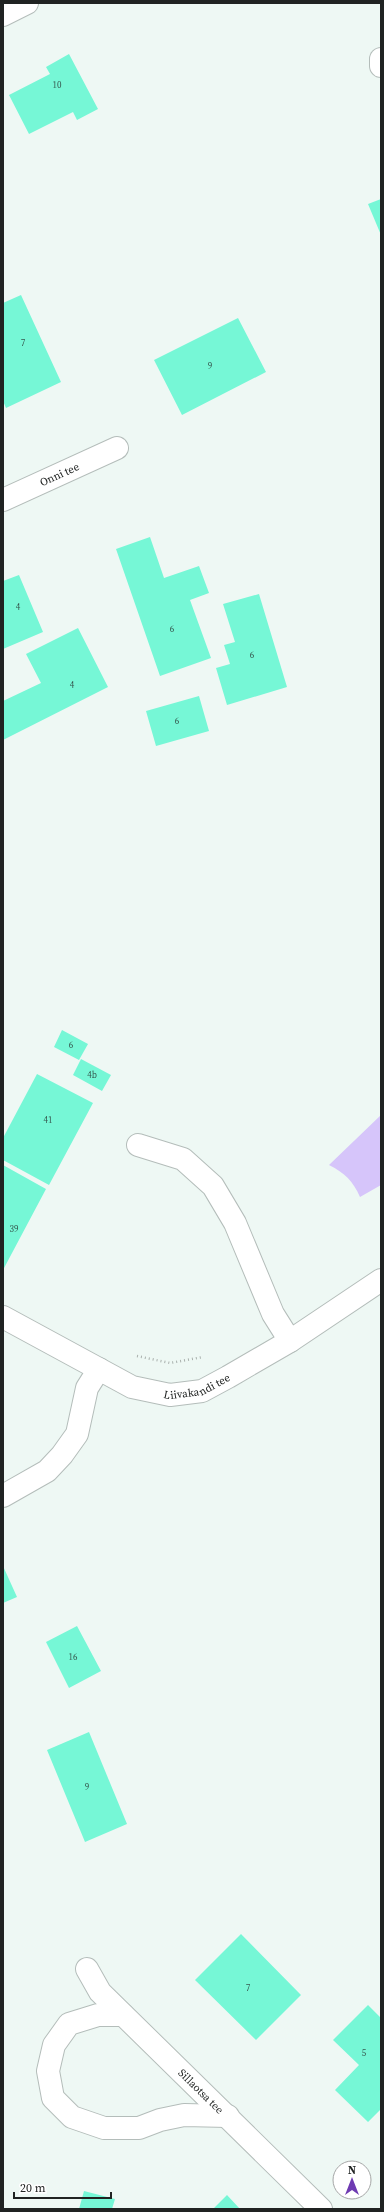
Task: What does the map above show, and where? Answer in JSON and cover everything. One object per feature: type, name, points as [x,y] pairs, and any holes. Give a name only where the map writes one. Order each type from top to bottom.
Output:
[{"type":"street","points":[[3,15],[27,3]]},
{"type":"street","points":[[381,59],[381,66]]},
{"type":"street","name":"Onni tee","points":[[3,500],[117,448]]},
{"type":"street","points":[[138,1146],[183,1159],[213,1186],[235,1222],[273,1314],[290,1340]]},
{"type":"street","name":"Liivakandi tee","points":[[3,1317],[132,1387],[170,1396],[202,1391],[290,1340],[381,1280]]},
{"type":"street","points":[[3,1496],[47,1471],[62,1455],[77,1434],[86,1388],[99,1369]]},
{"type":"street","name":"Sillaotsa tee","points":[[87,1969],[100,1992],[228,2116],[321,2209]]},
{"type":"street","points":[[123,2015],[98,2015],[69,2024],[54,2045],[48,2071],[53,2098],[72,2117],[104,2128],[139,2128],[160,2120],[184,2115],[228,2116]]},
{"type":"path","points":[[134,1355],[170,1363],[204,1356]]},
{"type":"shaded area","points":[[381,1115],[381,1185],[360,1197],[348,1178],[340,1171],[329,1165]]},
{"type":"building","points":[[69,54],[98,109],[77,120],[73,112],[29,134],[9,95],[50,74],[46,67]]},
{"type":"building","points":[[381,199],[381,235],[368,204]]},
{"type":"building","points":[[21,295],[61,382],[6,408],[3,401],[3,303]]},
{"type":"building","points":[[238,318],[266,372],[182,415],[154,360]]},
{"type":"building","points":[[150,537],[164,578],[199,566],[209,593],[190,600],[211,658],[160,676],[116,549]]},
{"type":"building","points":[[19,575],[43,632],[3,649],[3,581]]},
{"type":"building","points":[[259,594],[287,687],[227,705],[216,668],[230,664],[224,645],[235,642],[223,604]]},
{"type":"building","points":[[78,628],[108,687],[3,740],[3,701],[41,683],[26,654]]},
{"type":"building","points":[[199,696],[209,731],[156,746],[146,711]]},
{"type":"building","points":[[62,1030],[88,1044],[79,1060],[54,1047]]},
{"type":"building","points":[[81,1059],[111,1075],[102,1091],[73,1075]]},
{"type":"building","points":[[37,1074],[93,1103],[49,1185],[3,1160],[3,1138]]},
{"type":"building","points":[[3,1165],[46,1189],[3,1270]]},
{"type":"building","points":[[3,1566],[17,1597],[3,1603]]},
{"type":"building","points":[[77,1626],[101,1671],[69,1688],[46,1642]]},
{"type":"building","points":[[89,1732],[127,1824],[85,1842],[47,1750]]},
{"type":"building","points":[[241,1934],[301,1995],[256,2040],[195,1980]]},
{"type":"building","points":[[368,2005],[381,2018],[381,2109],[368,2122],[335,2090],[359,2065],[333,2040]]},
{"type":"building","points":[[84,2191],[115,2199],[112,2209],[79,2209]]},
{"type":"building","points":[[227,2195],[240,2209],[213,2209]]}]
